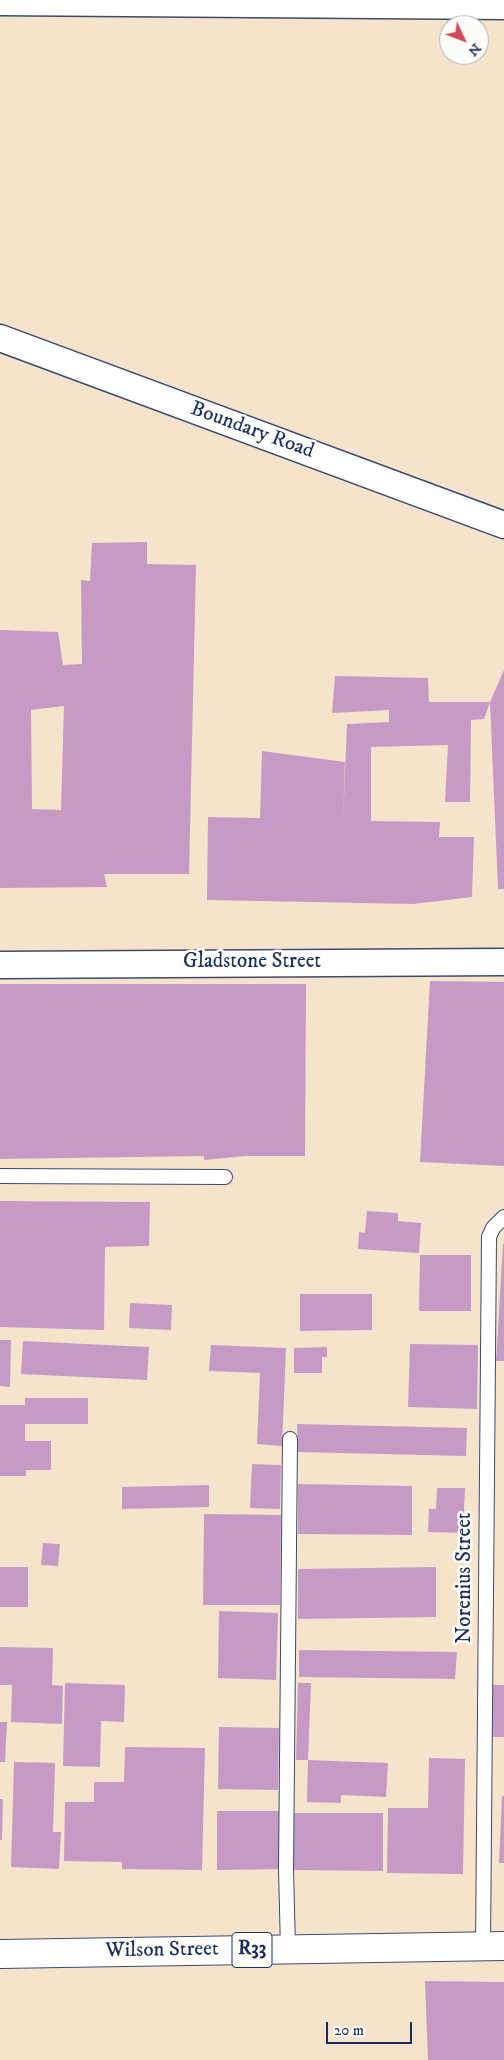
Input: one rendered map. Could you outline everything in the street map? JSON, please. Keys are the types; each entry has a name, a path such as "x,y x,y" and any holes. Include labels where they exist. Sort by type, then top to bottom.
{"main road":[{"name":"Wilson Street","path":"0,1954 494,1946"}],"street":[{"path":"0,2 504,6"},
{"name":"Boundary Road","path":"0,338 504,525"},
{"name":"Gladstone Street","path":"0,965 504,962"}],"lane":[{"path":"0,1176 225,1177"},
{"name":"Norenius Street","path":"494,1946 489,1237 493,1228 504,1217"},
{"path":"288,1949 286,1869 290,1438"}],"building":[{"path":"147,542 147,564 196,565 189,874 104,874 107,887 0,888 0,630 58,632 63,665 82,664 81,580 90,581 92,543","holes":["64,706 61,810 32,809 31,710"]},
{"path":"504,670 504,889 498,889 490,702"},
{"path":"335,676 428,678 429,702 490,702 484,719 471,720 470,802 445,802 448,745 371,747 371,821 440,822 439,837 474,837 472,897 413,904 207,900 208,817 260,818 262,751 345,762 343,823 347,724 389,722 389,710 332,713"},
{"path":"430,981 504,982 504,1166 420,1162"},
{"path":"0,984 306,984 305,1156 246,1156 204,1160 204,1156 0,1159"},
{"path":"0,1201 150,1202 149,1246 105,1247 104,1330 0,1327"},
{"path":"367,1211 398,1213 398,1221 421,1223 419,1253 358,1249 359,1232 365,1233"},
{"path":"503,1244 504,1361 496,1361"},
{"path":"420,1255 471,1255 471,1311 419,1311"},
{"path":"300,1294 372,1294 372,1330 300,1331"},
{"path":"130,1303 172,1305 171,1330 129,1328"},
{"path":"0,1340 11,1340 10,1387 0,1386"},
{"path":"23,1341 149,1347 147,1380 21,1374"},
{"path":"410,1344 478,1345 477,1409 408,1407"},
{"path":"211,1345 286,1348 282,1446 257,1444 260,1373 209,1371"},
{"path":"327,1347 327,1357 322,1357 322,1373 294,1373 294,1348"},
{"path":"25,1398 88,1398 88,1424 25,1424 25,1441 51,1441 51,1470 26,1470 26,1476 0,1476 0,1405 25,1405"},
{"path":"297,1424 467,1428 466,1456 298,1452"},
{"path":"252,1464 281,1465 280,1509 250,1508"},
{"path":"298,1484 412,1486 412,1535 298,1534"},
{"path":"209,1485 209,1507 122,1509 122,1487"},
{"path":"437,1488 465,1488 463,1533 428,1532 429,1509 436,1509"},
{"path":"204,1514 281,1515 280,1605 203,1605"},
{"path":"43,1543 60,1544 58,1566 41,1565"},
{"path":"0,1567 28,1567 28,1607 0,1607"},
{"path":"436,1567 436,1617 298,1619 298,1569"},
{"path":"219,1611 278,1613 276,1680 218,1678"},
{"path":"0,1647 53,1648 52,1685 63,1686 62,1724 11,1722 12,1685 0,1685"},
{"path":"299,1650 457,1652 455,1679 299,1677"},
{"path":"65,1683 125,1685 124,1722 101,1721 100,1767 63,1766"},
{"path":"298,1683 311,1683 308,1760 296,1760"},
{"path":"487,1685 504,1685 504,1737 490,1737"},
{"path":"0,1722 7,1722 5,1762 0,1762"},
{"path":"219,1727 279,1728 278,1790 218,1789"},
{"path":"125,1747 205,1748 202,1870 122,1869 122,1862 64,1861 65,1802 94,1802 94,1782 124,1782"},
{"path":"429,1758 465,1759 463,1874 387,1873 388,1808 428,1808"},
{"path":"308,1760 388,1763 386,1797 341,1795 341,1803 307,1802"},
{"path":"14,1762 55,1763 53,1832 61,1832 59,1869 11,1867"},
{"path":"502,1796 504,1796 504,1863 499,1863"},
{"path":"0,1799 3,1799 2,1840 0,1840"},
{"path":"217,1811 280,1811 281,1869 217,1870"},
{"path":"293,1813 383,1813 383,1871 292,1870"},
{"path":"425,1981 504,1982 504,2060 428,2060"}]}
